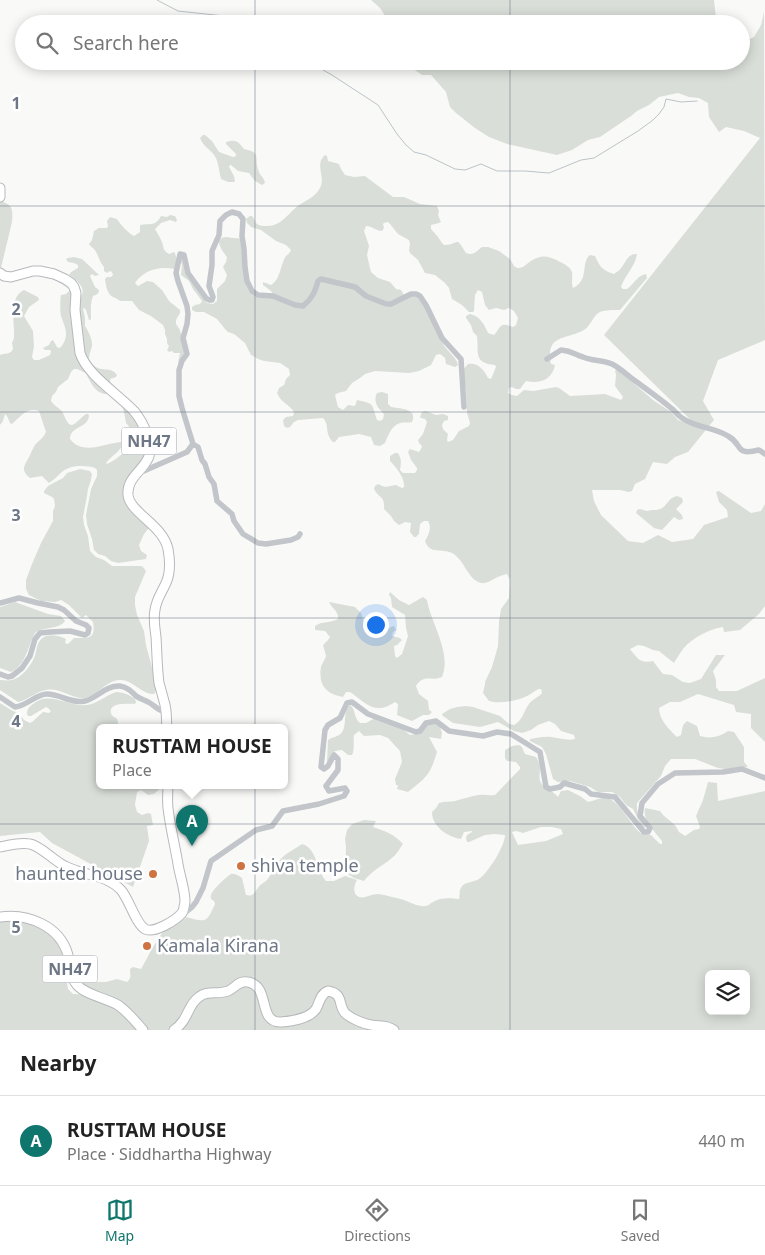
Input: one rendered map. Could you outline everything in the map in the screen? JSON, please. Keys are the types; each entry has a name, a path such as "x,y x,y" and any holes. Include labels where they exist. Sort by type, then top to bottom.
{"highway":[{"path":"0,188 0,197"},
{"name":"NH47","path":"0,273 11,277 33,271 44,272 65,279 74,287 76,293 75,310 82,358 89,369 134,411 140,419 151,446 148,459 131,482 128,497 134,506 162,535 169,557 168,577 156,602 154,615 158,676 166,712 166,724"},
{"path":"0,847 23,843 32,844 68,868 109,881 125,895 142,926 148,930 160,928 175,919 183,911 185,900 168,808 168,789"},
{"name":"NH47","path":"0,918 24,917 41,923 52,930 66,948 72,977 77,985 83,990 122,1008 130,1014 142,1030"},
{"path":"174,1030 184,1022 192,1004 199,996 206,993 227,991 237,984 245,982 252,983 257,987 264,1000 267,1015 275,1022 294,1020 310,1014 316,1009 322,995 328,991 337,994 343,1010 349,1016 369,1025 384,1026 394,1030"}],"street":[{"path":"300,534 291,540 266,544 258,543 243,534 234,521 232,514 218,501 214,484 209,477 198,447 193,444 179,396 179,370 187,354 183,338 188,324 188,314 176,273 179,257 181,254 185,256 190,277 204,296 209,300 213,299 209,286 212,251 219,236 220,221 226,214 231,212 239,214 243,219 242,236 246,275 251,289 257,295 273,296 295,305 303,306 313,296 318,281 321,278 355,287 366,296 386,304 391,304 411,294 420,296 442,338 461,359 464,407"},
{"path":"547,359 564,350 571,351 583,358 612,363 683,419 729,436 744,452 759,450 765,454"},
{"path":"136,474 187,452 193,444"},
{"path":"0,603 19,598 56,606 89,628 88,633 85,635 70,631 40,633 34,639 28,661 20,671 11,677 0,674"},
{"path":"0,697 15,707 46,694 83,702 109,688 119,686 127,688 159,710 166,712"},
{"path":"183,911 187,911 196,902 203,888 211,861 256,830 272,826 283,811 319,804 344,796 347,791 345,788 328,791 326,786 338,770 338,759 334,755 328,766 324,769 321,767 328,725 340,718 347,703 352,702 368,714 416,732 420,731 426,723 436,721 448,731 483,736 496,732 511,734 540,752 546,787 550,789 560,787 564,782 585,788 591,794 615,797 644,832 648,832 650,828 640,816 642,803 658,784 675,773 723,772 742,769 765,778"}],"shaded area":[{"path":"371,0 714,0 716,15 385,15"},
{"path":"764,12 765,340 718,360 703,401 714,420 688,452 675,457 667,464 653,462 645,479 635,484 632,491 592,490 594,501 601,515 628,541 643,543 658,535 672,542 693,539 704,525 728,517 727,510 719,502 716,492 719,491 751,513 761,511 765,504 765,606 759,614 740,630 724,632 723,627 701,635 687,645 674,663 659,651 644,646 638,645 630,649 642,661 653,661 663,674 672,675 683,682 690,683 701,679 716,655 725,655 713,671 716,687 719,691 737,691 765,678 765,742 751,728 751,714 736,712 734,705 698,694 680,702 670,702 659,708 663,720 677,737 681,735 683,725 687,721 697,726 700,736 704,737 715,737 728,731 734,732 744,747 744,762 748,767 725,769 695,759 671,759 665,766 661,776 637,803 638,813 644,828 633,809 612,792 598,792 590,787 570,781 558,782 553,779 546,754 542,747 530,741 530,739 551,737 566,740 575,739 574,735 561,731 555,724 549,721 522,733 514,731 498,722 480,727 453,723 443,716 442,714 450,709 466,706 500,716 509,724 514,725 521,718 530,702 542,693 541,689 539,689 521,698 507,702 498,702 489,701 483,693 498,646 501,609 509,598 510,580 507,574 485,583 477,581 452,553 433,550 427,545 425,541 430,531 428,521 420,524 419,534 414,537 410,532 411,523 405,522 399,525 394,521 384,509 383,499 374,489 378,484 386,487 396,485 404,487 402,476 390,461 390,456 395,453 398,453 400,457 400,470 403,473 415,473 417,470 408,452 410,449 419,452 421,449 422,446 418,440 423,434 427,422 420,417 422,412 426,411 436,415 443,414 448,416 448,420 444,421 442,425 448,434 448,442 453,440 459,431 469,426 462,371 468,364 474,364 480,367 488,378 491,379 496,367 495,365 483,362 478,356 477,336 473,332 466,316 470,314 479,319 488,333 494,335 502,325 513,327 516,325 518,318 514,311 509,308 489,310 485,305 482,292 478,290 475,295 474,311 469,312 452,299 449,288 445,283 435,275 425,273 418,260 410,253 409,240 398,234 388,222 383,224 384,228 382,231 366,226 364,231 369,246 367,255 371,272 378,278 390,282 396,289 401,290 404,295 387,303 362,295 386,307 409,296 417,297 426,307 445,348 455,358 458,365 455,367 446,364 445,358 440,354 436,355 431,365 419,371 409,373 375,371 365,374 352,383 346,391 335,395 338,407 343,410 348,405 355,406 357,400 367,402 372,405 377,420 380,421 383,419 384,414 375,399 377,393 382,392 388,394 388,404 391,407 407,410 413,414 412,422 394,426 385,443 380,446 374,445 371,437 359,434 339,437 333,442 330,439 323,418 298,420 290,427 284,426 283,420 286,417 293,416 294,412 277,393 290,375 289,369 280,363 264,361 251,355 245,343 234,334 228,332 217,319 204,312 192,310 192,307 200,304 202,301 189,281 181,275 182,265 180,259 182,257 189,278 207,303 213,304 217,301 217,289 225,281 227,275 223,267 227,257 219,242 222,238 226,237 239,238 249,292 259,297 274,296 263,285 263,282 271,285 277,279 284,260 291,250 261,230 251,227 246,219 252,216 258,225 264,226 277,224 313,196 320,188 322,179 320,162 325,155 328,161 339,164 345,175 354,177 365,176 393,197 404,197 420,204 437,206 441,222 431,225 431,229 444,245 458,242 466,253 471,254 482,247 488,247 499,251 510,259 517,268 540,257 551,258 570,269 572,272 573,288 581,281 587,258 590,255 595,256 604,270 614,274 630,256 637,254 621,287 627,289 643,275 646,274 647,278 620,310 600,312 584,330 559,339 551,347 551,364 555,365 551,374 545,380 536,382 526,381 520,389 509,388 508,393 517,396 524,390 533,391 556,387 570,396 605,394 621,400 623,397 615,386 615,371 617,369 653,400 671,412 678,420 699,428 604,335 760,138 744,131 726,127 719,132 709,117 708,103 699,98 678,93 659,97 600,137 588,140 572,150 557,155 507,144 489,137 450,107 446,92 431,75 422,75 415,70 750,70 750,39 754,37 761,25"},
{"path":"203,135 212,141 219,152 233,157 236,154 226,142 237,141 244,149 254,152 256,154 257,167 265,183 262,185 255,181 249,173 238,171 231,165 229,167 235,181 228,182 221,179 216,158 200,138"},
{"path":"0,201 10,206 12,222 0,272"},
{"path":"170,215 175,216 176,222 170,220 161,223 155,229 165,251 169,254 175,253 177,261 174,269 152,270 135,283 138,286 147,281 153,282 162,290 169,301 180,310 176,324 180,330 185,352 179,363 180,353 167,350 169,346 163,325 139,310 132,301 120,301 109,294 105,279 113,275 112,272 107,273 104,271 104,267 97,254 89,244 94,231 99,228 107,228 107,221 110,217 117,219 134,236 140,232 140,225 152,224 161,216 167,217"},
{"path":"74,257 82,259 99,275 95,276 92,274 90,276 95,287 99,290 92,299 90,320 86,310 83,308 85,326 92,344 89,359 96,367 111,370 117,375 110,379 111,387 108,394 104,394 94,387 86,373 74,369 68,379 58,387 51,401 62,411 70,425 73,425 86,414 89,415 86,422 71,435 70,439 75,444 88,448 121,442 123,444 107,464 121,455 130,442 132,430 126,423 121,403 129,407 150,448 127,492 149,528 139,545 141,551 147,555 146,559 118,563 98,554 94,550 86,515 91,489 97,476 95,468 82,466 69,468 49,483 42,476 30,478 26,475 24,469 26,463 35,446 46,432 39,411 31,410 12,424 5,414 0,425 0,355 9,353 13,349 13,309 16,298 24,290 38,297 39,300 29,307 24,316 33,331 34,346 32,357 34,360 39,360 50,355 50,350 43,348 49,345 51,341 53,340 59,348 64,343 66,332 61,314 60,300 61,295 66,294 69,289 43,275 66,280 79,300 83,292 81,286 69,275 78,268 78,265 68,262 66,259"},
{"path":"80,469 90,471 92,474 83,517 90,551 96,557 112,566 141,566 146,571 135,597 135,605 144,631 156,691 154,694 145,692 124,680 119,680 110,683 89,697 79,698 61,691 51,690 43,691 18,702 0,690 0,680 12,680 25,672 35,657 37,647 42,639 53,635 66,639 65,643 68,644 74,638 90,637 93,632 93,622 86,615 82,618 61,600 55,602 41,601 29,595 26,589 26,580 32,564 53,521 54,499 44,493 44,491 67,473"},
{"path":"677,496 682,498 683,502 676,509 683,519 679,520 674,517 662,530 654,528 636,513 640,509 647,511 660,509 671,498"},
{"path":"390,592 399,600 409,605 423,597 427,600 443,648 444,667 442,677 422,680 416,686 419,694 428,701 429,710 432,712 429,715 423,715 412,721 397,715 398,704 395,702 382,708 376,708 366,704 350,692 346,692 343,697 337,696 324,688 321,679 321,667 326,656 323,645 330,637 325,631 315,630 315,626 338,619 336,612 329,602 355,607 361,613 364,623 377,629 384,631 394,626 396,630 392,636 402,640 394,646 395,656 397,658 402,654 408,636 405,615 392,607"},
{"path":"15,602 48,614 61,616 65,621 59,626 43,629 35,633 24,660 11,672 0,668 0,607"},
{"path":"116,692 129,695 136,702 135,704 116,705 111,709 111,714 117,719 118,724 96,724 96,789 160,789 154,794 148,795 141,790 137,792 135,805 137,812 142,815 151,814 153,825 147,826 149,841 133,887 52,843 40,832 0,836 0,703 20,714 24,720 30,723 43,712 49,713 51,711 46,707 28,716 28,708 39,700 52,699 87,705"},
{"path":"350,705 360,723 366,723 375,718 404,730 410,735 416,734 433,722 440,727 441,739 429,737 437,752 430,771 424,779 408,792 397,789 398,785 396,785 395,779 402,762 400,751 388,738 380,735 364,736 359,731 354,735 352,755 348,755 342,750 335,751 327,763 328,740 338,736 344,729 347,709"},
{"path":"512,746 522,747 525,754 536,757 539,764 541,784 558,797 561,791 568,790 588,802 605,798 612,800 639,832 651,835 660,844 662,844 662,841 645,817 645,808 660,811 685,836 700,827 696,816 708,782 717,783 718,801 765,791 765,1030 0,1030 0,917 44,925 64,951 68,989 73,994 99,996 107,995 79,984 80,980 87,982 106,982 117,979 129,981 130,969 133,967 141,969 166,929 186,917 202,920 207,918 215,904 211,899 212,893 229,875 234,874 242,878 246,895 252,895 267,880 282,857 302,844 311,850 326,881 334,881 345,876 357,880 354,892 359,897 378,894 423,906 427,906 436,900 459,899 462,886 479,879 491,865 502,846 505,835 485,835 467,842 467,835 472,831 464,832 461,839 446,834 438,827 432,812 441,802 455,801 479,795 495,795 520,769 516,762 507,761 505,750","holes":["541,827 561,829 563,834 546,841 518,845 512,832 523,833"]},
{"path":"364,820 376,821 373,827 393,835 403,844 394,856 370,874 364,881 354,878 345,872 345,839 347,830 352,824"}],"waterway":[{"path":"157,0 178,11 215,15"},
{"path":"323,70 378,105 397,134 414,152 426,155 455,169 465,170 481,164 497,171 549,173 581,160 594,158 638,131 659,114 664,107 666,99 681,102 697,101"}],"place":[{"name":"RUSTTAM HOUSE","path":"192,846"},
{"name":"shiva temple","path":"241,866"},
{"name":"haunted house","path":"153,874"},
{"name":"Kamala Kirana","path":"147,946"}]}
